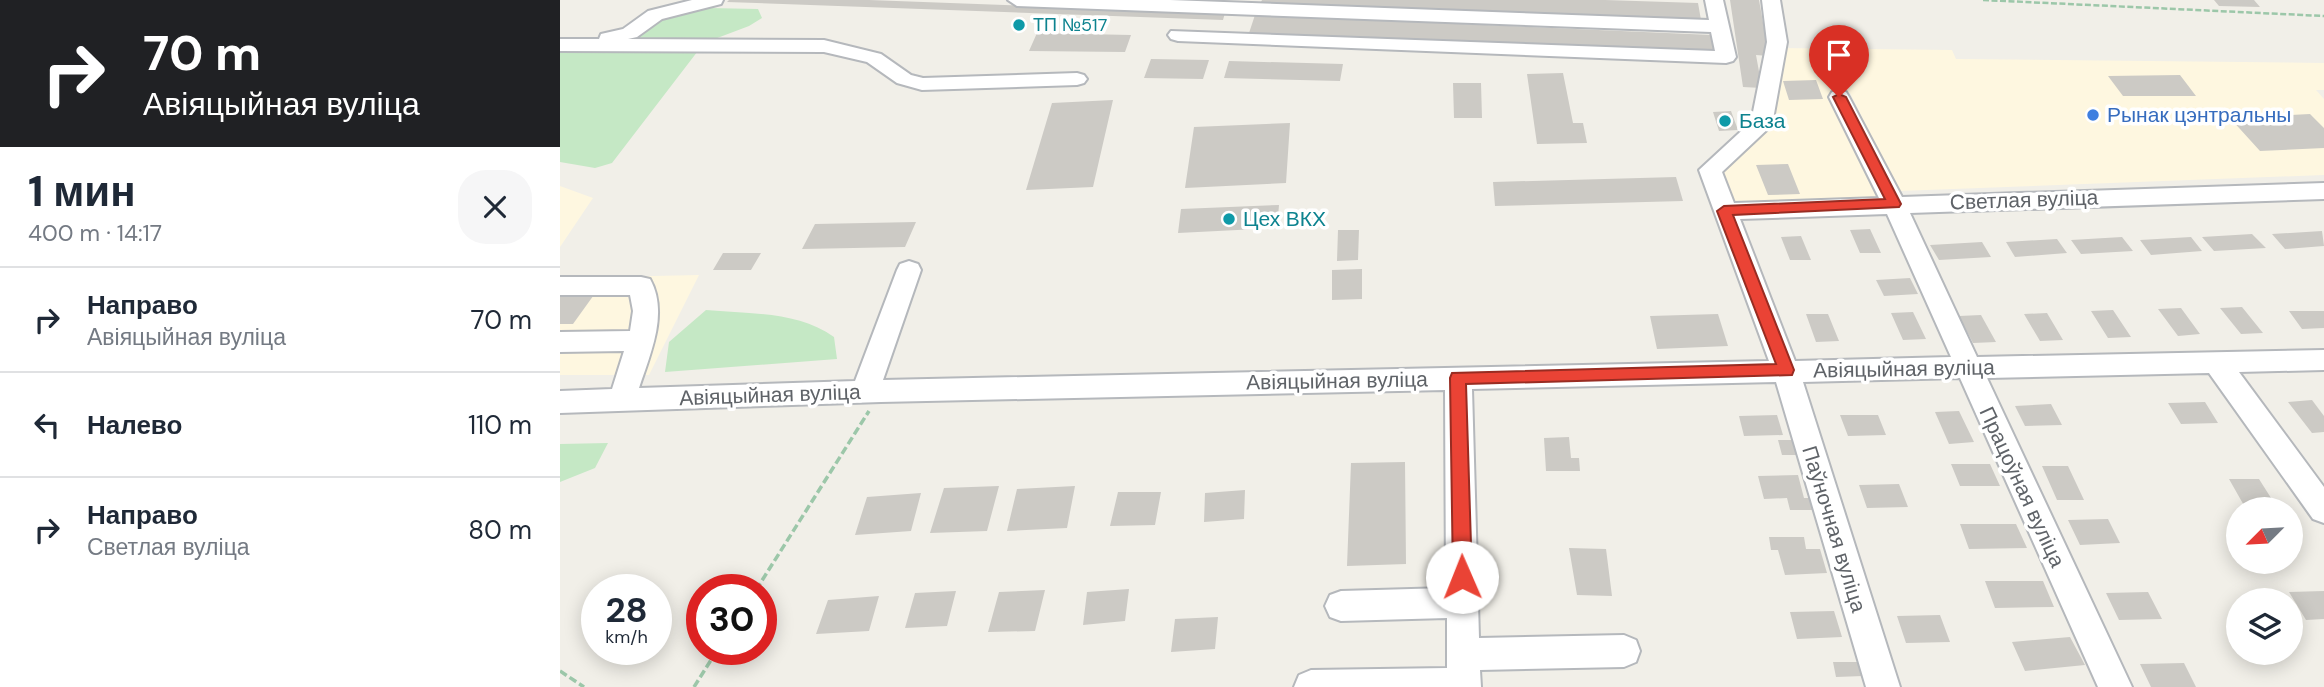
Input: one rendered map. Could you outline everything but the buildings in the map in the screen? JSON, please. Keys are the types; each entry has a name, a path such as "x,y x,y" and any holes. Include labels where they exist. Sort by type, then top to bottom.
{"street":[{"path":"569,45 630,33 655,15 714,0"},
{"path":"1017,0 1249,4 1719,26"},
{"path":"1178,35 1726,57 1714,0 1701,0"},
{"name":"Паўночная вуліца","path":"1771,0 1777,42 1761,125 1710,170 1786,370 1882,687"},
{"path":"1236,37 1249,4"},
{"path":"569,45 824,46 874,58 904,79 922,84 1077,79"},
{"name":"Працоўная вуліца","path":"1839,97 1894,204 2115,687"},
{"name":"Светлая вуліца","path":"1724,211 2324,191"},
{"path":"873,392 909,270"},
{"path":"560,286 641,286 646,311 641,341 622,399"},
{"path":"560,342 641,341"},
{"name":"Авіяцыйная вуліца","path":"560,402 1786,370 2324,360"},
{"path":"2217,363 2324,510"},
{"path":"1458,378 1464,675"},
{"path":"1341,606 1463,602"},
{"path":"1311,687 1464,675 1623,650"}],"path":[{"path":"1983,0 2324,16"},
{"path":"765,574 873,392"},
{"path":"694,687 708,665"},
{"path":"560,671 584,687"}],"shaded area":[{"name":"Рынак цэнтральны","path":"1779,48 1952,50 1956,59 2324,63 2324,90 2316,90 2324,99 2324,175 1899,191 1850,93 1831,93 1883,203 1728,205 1722,166 1754,131"},
{"path":"560,186 593,198 560,247"},
{"path":"699,275 649,375 560,375 560,278"}],"green space":[{"path":"709,8 758,9 762,18 749,26 704,43 612,163 595,168 560,162 560,51 623,51 628,40 666,17"},
{"path":"706,310 772,315 805,322 834,337 837,359 665,372 669,342"},
{"path":"608,443 595,468 560,482 560,444"}],"place":[{"name":"ТП №517","path":"1019,25"},
{"name":"Рынак цэнтральны","path":"2093,115"},
{"name":"База","path":"1725,121"},
{"name":"Цех ВКХ","path":"1229,219"}],"route":[{"path":"1462,577 1458,378 1786,370 1724,211 1894,204 1839,97"}]}
